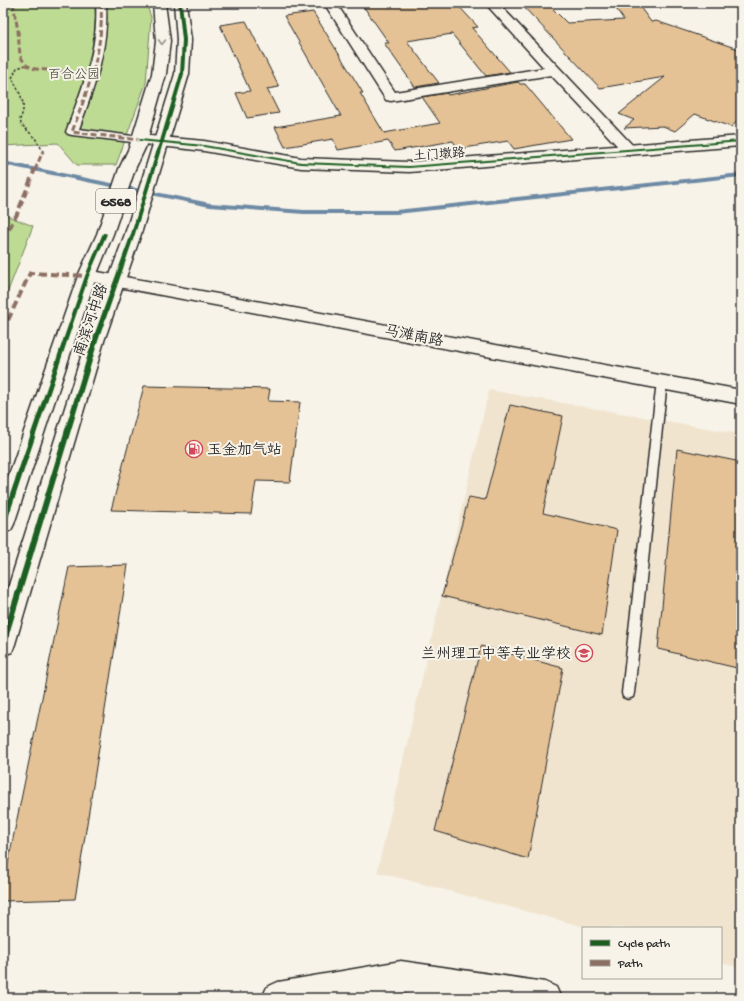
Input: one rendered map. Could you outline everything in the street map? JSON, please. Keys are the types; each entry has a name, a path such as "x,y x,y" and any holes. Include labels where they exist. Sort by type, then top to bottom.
{"main road":[{"name":"南滨河中路","path":"3,524 87,276 105,234 127,169 140,140 159,74 163,41 159,3"},
{"name":"南滨河中路","path":"3,644 95,341 118,280 133,234 182,74 184,40 180,3"},
{"path":"330,3 392,97 554,70"},
{"path":"491,3 629,150"},
{"name":"土门墩路","path":"140,140 204,146 300,163 409,167 741,141"},
{"name":"马滩南路","path":"87,276 118,280 741,397"},
{"path":"278,998 401,977 545,998"}],"street":[{"path":"101,3 103,20 99,54 72,132 140,140"}],"lane":[{"path":"628,693 662,381"}],"path":[{"path":"26,65 17,68 12,78 24,103 24,112 20,119 21,124 35,138 43,151"}],"shaded area":[{"name":"兰州理工中等专业学校","path":"489,390 741,434 741,968 722,963 722,927 585,927 377,872"},
{"path":"386,986 469,998 313,998"}],"green space":[{"name":"百合公园","path":"3,3 146,3 151,17 146,83 116,165 77,165 58,143 3,146"},
{"path":"3,214 33,226 3,304"}],"building":[{"path":"361,3 456,3 478,27 472,28 510,72 486,76 452,34 407,41 439,83 415,87 384,43 389,43"},
{"path":"520,3 547,3 567,23 624,20 612,3 637,3 651,22 656,21 741,50 741,118 731,127 695,114 675,131 663,126 624,128 634,120 619,114 665,77 600,88"},
{"path":"313,12 363,93 360,93 384,133 440,123 422,97 447,93 448,95 518,82 520,84 525,84 571,139 514,149 508,141 458,149 453,141 395,151 388,141 338,150 333,139 285,147 275,127 341,116 284,16"},
{"path":"246,21 279,87 267,89 279,113 247,118 236,93 250,91 220,25"},
{"name":"玉金加气站","path":"144,386 270,389 268,401 300,402 290,482 256,481 251,514 111,510"},
{"path":"510,405 563,416 543,513 617,530 602,635 442,596 469,497 485,500"},
{"path":"677,449 741,462 739,569 741,569 741,669 658,649"},
{"path":"128,565 75,899 3,901 3,887 69,567"},
{"path":"481,646 563,668 528,859 435,831"}],"waterway":[{"path":"3,163 210,205 304,212 396,212 741,175"}],"marked path":[{"path":"13,3 18,31 20,56 26,65 35,69 92,74"},
{"path":"101,3 102,20 98,53 89,85 72,132 140,140"},
{"path":"3,240 17,214 43,151"},
{"path":"3,331 30,273 87,276"}],"cycle path":[{"path":"3,644 95,341 133,234 182,74 184,40 180,3"},
{"path":"140,140 204,146 301,163 409,167 741,141"},
{"path":"3,524 87,276 105,234"}],"place":[{"name":"玉金加气站","path":"194,449"},
{"name":"兰州理工中等专业学校","path":"584,653"}]}
